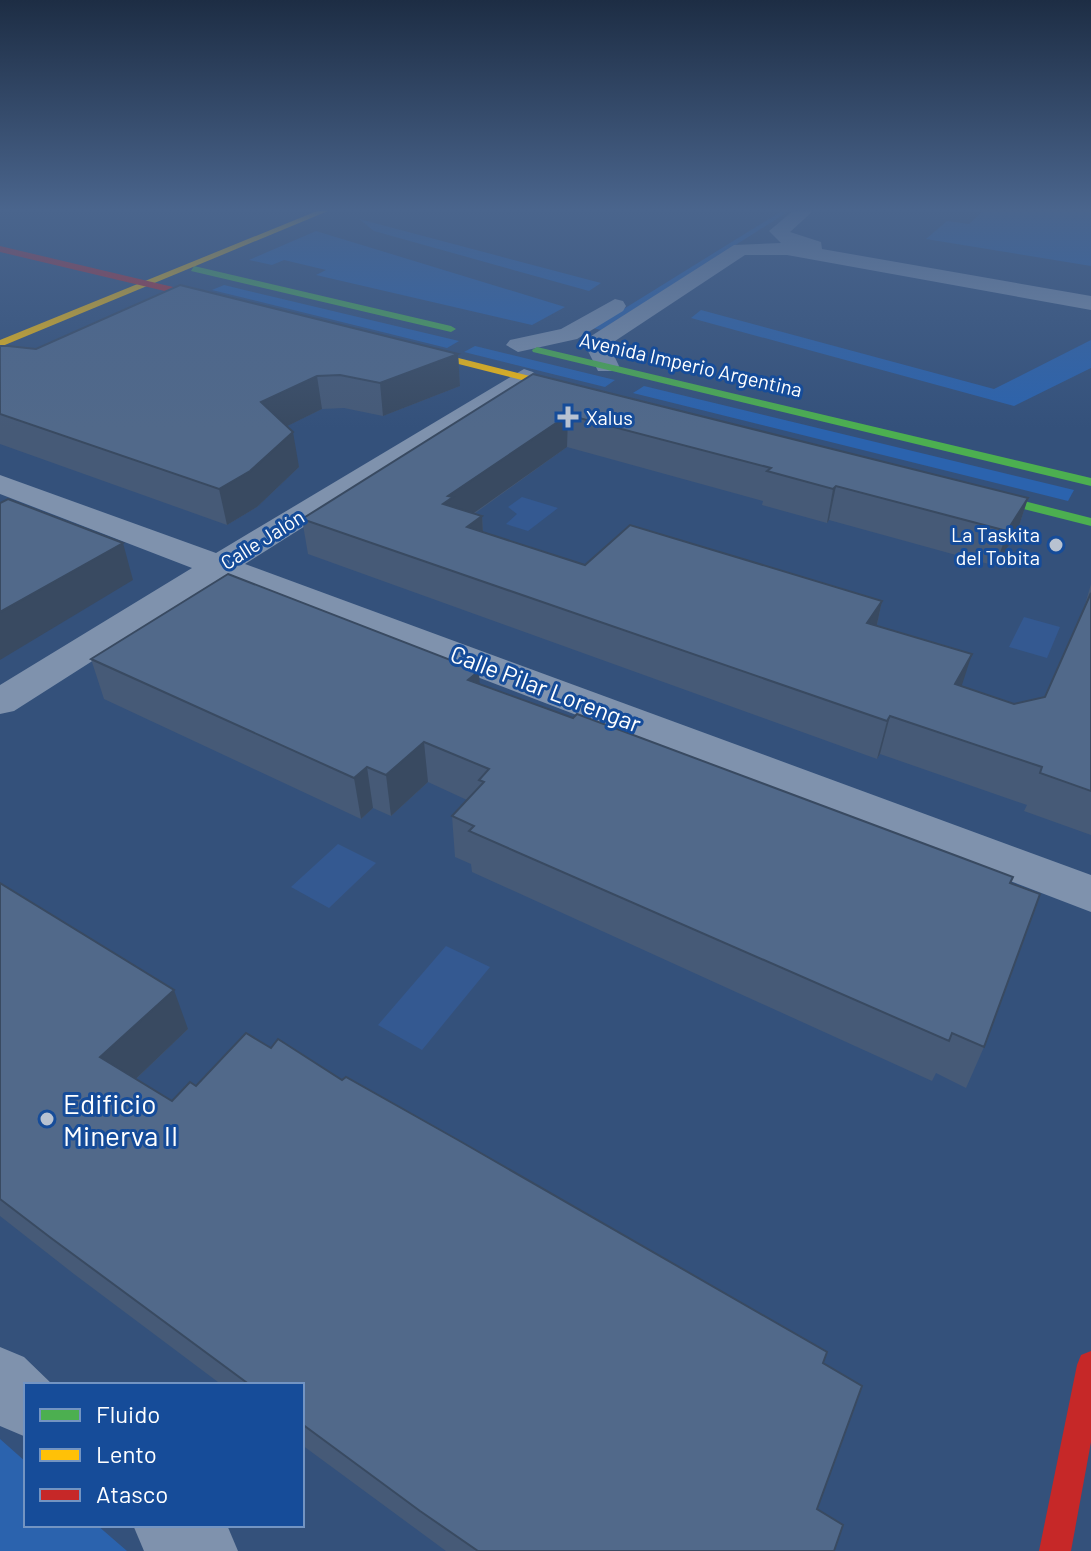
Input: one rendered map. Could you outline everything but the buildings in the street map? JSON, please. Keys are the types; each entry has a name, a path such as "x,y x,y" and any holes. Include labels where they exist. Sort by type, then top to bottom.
{"street":[{"path":"257,283 464,332"},
{"path":"511,343 569,334 652,283"},
{"path":"607,366 596,343 688,283"},
{"path":"981,283 1091,303"},
{"path":"1031,283 1091,294"},
{"path":"0,344 146,284 252,309"},
{"path":"386,342 611,399"},
{"name":"Avenida Imperio Argentina","path":"511,343 1091,482"},
{"name":"Calle Jalón","path":"0,702 524,377"},
{"name":"Calle Pilar Lorengar","path":"0,484 1091,894"},
{"path":"943,484 1091,522"},
{"path":"1055,1551 1091,1365"},
{"path":"0,1381 24,1401"},
{"path":"172,1527 201,1551"}],"shaded area":[{"path":"352,283 488,283 565,307 532,325"},
{"path":"562,283 600,283 589,291"},
{"path":"665,283 675,283 601,330 593,328"},
{"path":"224,285 459,341 447,348 212,290"},
{"path":"701,310 994,389 1091,340 1091,368 1014,406 691,318"},
{"path":"475,346 615,380 605,387 464,352"},
{"path":"644,386 1074,490 1068,501 633,393"},
{"path":"522,497 558,508 528,531 506,524 517,514 508,507"},
{"path":"1024,617 1060,627 1047,658 1009,647"},
{"path":"338,844 376,863 329,908 291,887"},
{"path":"446,946 490,967 422,1050 378,1025"},
{"path":"0,1439 24,1460 24,1527 99,1527 127,1551 0,1551"}],"traffic: fast":[{"path":"256,283 451,329"},
{"path":"537,350 1091,482"},
{"path":"969,491 1091,522"}],"traffic: slow":[{"path":"0,344 148,283"},
{"path":"399,346 585,393"}],"traffic: jam":[{"path":"145,283 228,303"},
{"path":"1055,1551 1091,1365"}],"place":[{"name":"Xalus","path":"568,417"},
{"name":"La Taskita del Tobita","path":"1056,545"},
{"name":"Edificio Minerva II","path":"47,1119"}]}
